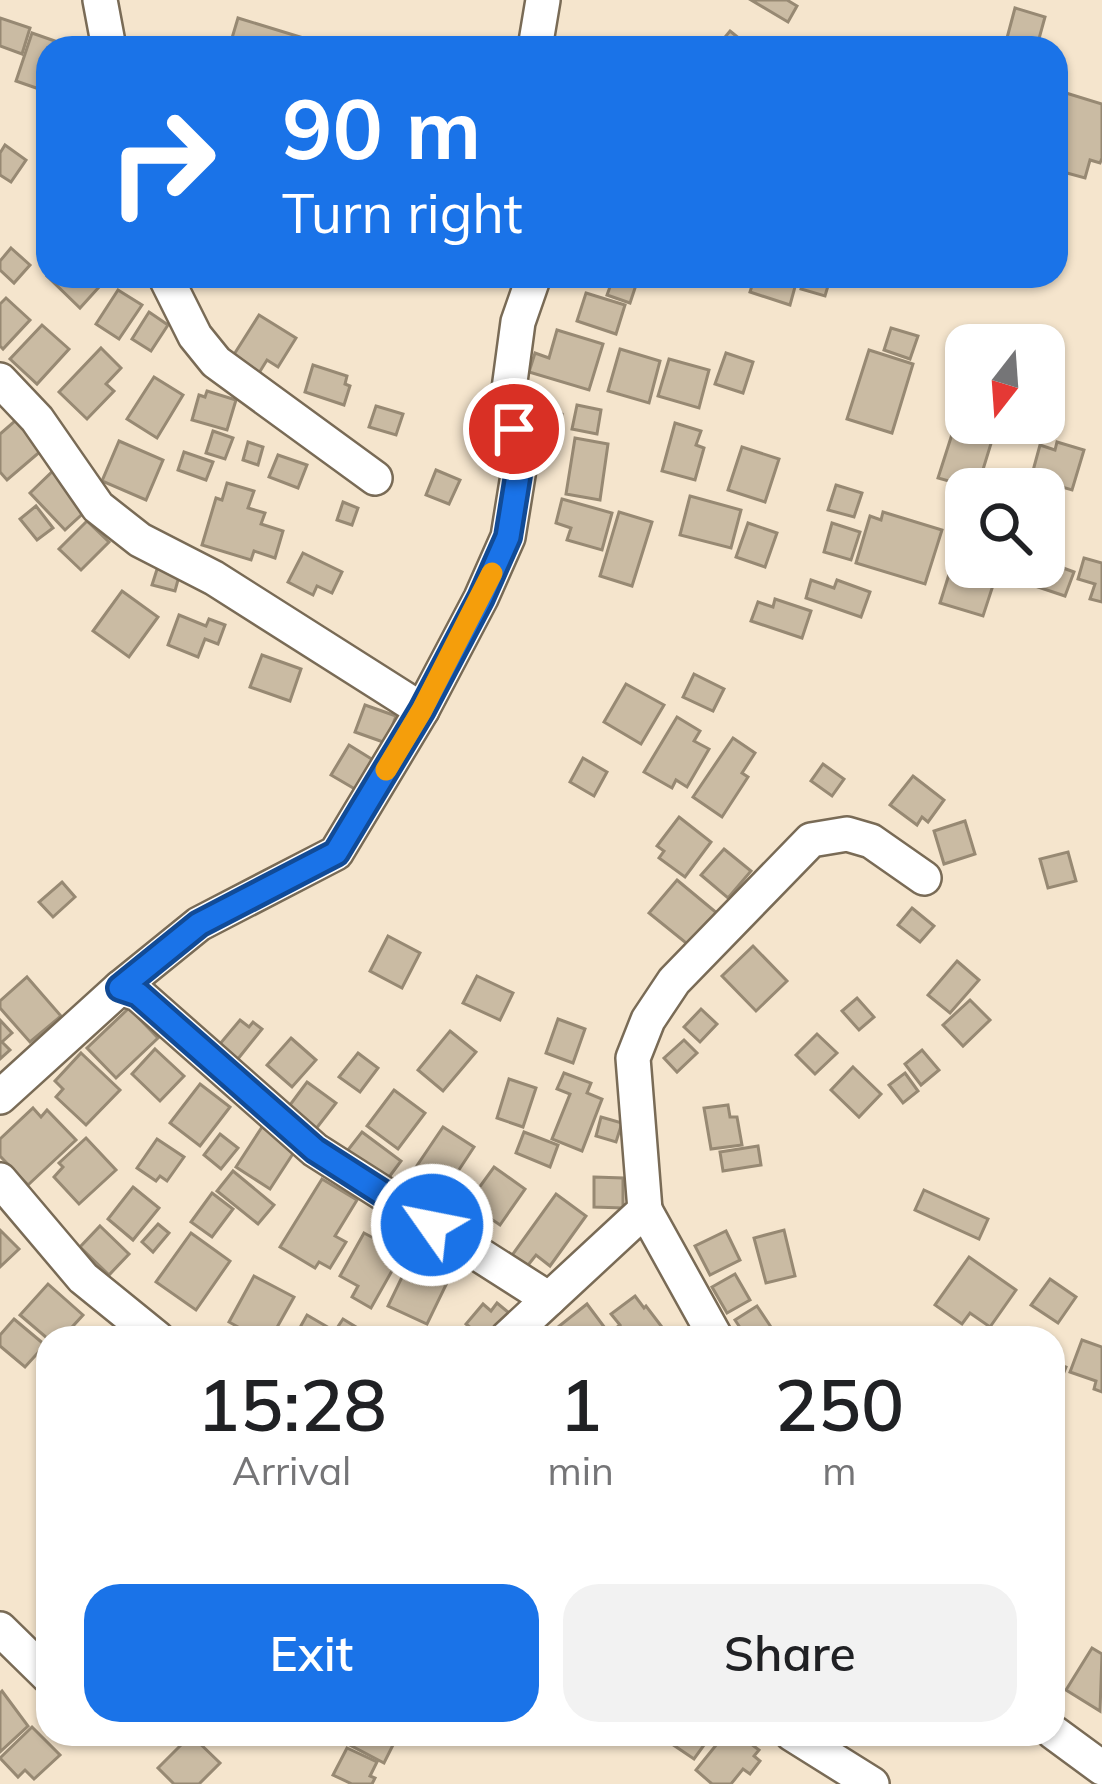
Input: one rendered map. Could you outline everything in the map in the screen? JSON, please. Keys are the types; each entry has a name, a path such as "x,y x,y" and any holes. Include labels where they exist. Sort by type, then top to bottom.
{"street":[{"path":"100,0 108,36"},
{"path":"537,36 543,0"},
{"path":"171,288 195,336 215,362 375,478"},
{"path":"0,1097 199,924 336,853 422,710 508,537 519,469 509,389 518,322 530,288"},
{"path":"0,380 37,418 98,507 140,540 214,578 422,710"},
{"path":"709,1326 645,1210 633,1058 648,1020 674,981 812,840 847,834 871,841 924,878"},
{"path":"120,988 138,994 315,1150 549,1299"},
{"path":"0,1180 82,1277 142,1326"},
{"path":"520,1326 645,1210"},
{"path":"0,1629 36,1664"},
{"path":"1065,1741 1102,1768"},
{"path":"811,1746 872,1784"}],"building":[{"path":"751,0 787,0 797,6 788,22"},
{"path":"1015,8 1045,17 1040,36 1008,36"},
{"path":"0,18 30,28 22,54 0,46"},
{"path":"238,18 297,36 233,36"},
{"path":"32,33 41,36 36,36 36,88 16,81"},
{"path":"1068,94 1102,104 1102,158 1100,163 1090,160 1085,178 1068,173"},
{"path":"5,145 26,160 11,182 0,175 0,153"},
{"path":"11,248 30,265 14,283 0,270 0,261"},
{"path":"59,288 98,288 80,308"},
{"path":"610,288 635,288 630,303 607,295"},
{"path":"751,288 795,288 790,305 750,292"},
{"path":"801,288 827,288 825,296"},
{"path":"118,290 142,305 119,339 96,324"},
{"path":"586,293 625,305 616,334 577,321"},
{"path":"6,298 30,320 3,349 0,304"},
{"path":"149,312 168,325 151,351 132,339"},
{"path":"259,315 296,338 278,367 267,360 259,373 233,356"},
{"path":"42,325 69,349 37,384 10,359"},
{"path":"891,328 918,336 910,359 884,350"},
{"path":"557,330 603,344 589,390 529,372 535,353 549,358"},
{"path":"101,348 121,368 106,384 114,391 87,419 59,392"},
{"path":"620,349 660,361 649,403 608,391"},
{"path":"869,350 913,364 892,433 847,419"},
{"path":"726,353 753,362 743,393 715,384"},
{"path":"669,359 709,370 699,408 658,396"},
{"path":"313,365 347,376 345,384 350,386 344,405 305,392"},
{"path":"154,377 183,395 157,438 127,419"},
{"path":"207,391 236,400 227,430 192,420 199,395 205,397"},
{"path":"577,405 601,410 597,434 572,429"},
{"path":"376,406 403,414 396,435 369,427"},
{"path":"535,407 562,414 555,447 527,441"},
{"path":"16,420 42,450 7,480 0,472 0,434"},
{"path":"675,423 701,431 696,445 704,448 695,480 662,471"},
{"path":"213,431 233,438 225,459 206,453"},
{"path":"575,438 608,444 600,500 566,494"},
{"path":"119,441 163,460 146,500 102,481"},
{"path":"248,442 263,447 258,465 243,460"},
{"path":"949,444 991,444 983,468 945,468 945,480 938,478"},
{"path":"1056,444 1064,444 1084,450 1072,490 1065,488 1065,468 1034,468 1040,445 1055,450"},
{"path":"742,447 779,459 765,502 728,490"},
{"path":"184,452 213,462 206,480 178,470"},
{"path":"278,455 307,465 298,488 269,477"},
{"path":"55,469 90,507 65,530 30,493"},
{"path":"436,470 460,480 449,504 426,495"},
{"path":"227,483 254,491 248,508 265,513 261,524 283,531 275,558 254,551 251,560 202,545 216,498 222,500"},
{"path":"836,485 862,493 854,517 828,510"},
{"path":"690,496 741,510 731,548 680,535"},
{"path":"562,499 612,513 602,550 567,540 571,528 556,523"},
{"path":"343,502 358,508 352,525 337,520"},
{"path":"36,506 53,528 37,540 20,519"},
{"path":"619,512 652,522 632,586 600,576"},
{"path":"883,512 942,530 925,584 856,563 870,516 881,520"},
{"path":"87,521 109,542 81,570 59,549"},
{"path":"748,523 777,533 765,567 736,557"},
{"path":"832,523 860,532 851,560 824,552"},
{"path":"303,553 342,572 332,593 317,586 313,595 288,582"},
{"path":"1084,558 1102,563 1102,602 1090,599 1095,584 1078,579"},
{"path":"159,563 181,569 175,591 152,585"},
{"path":"1065,569 1074,572 1065,596 1041,588 1065,588"},
{"path":"811,580 834,588 837,580 870,592 861,617 806,598"},
{"path":"945,587 992,588 983,616 940,603"},
{"path":"122,591 158,617 129,657 93,631"},
{"path":"775,599 811,611 802,638 751,621 758,602 773,607"},
{"path":"179,615 206,626 209,619 225,625 218,644 205,639 198,657 168,645"},
{"path":"262,655 301,669 290,701 250,687"},
{"path":"694,674 724,689 713,711 683,697"},
{"path":"626,684 664,705 641,744 604,722"},
{"path":"365,705 396,716 386,743 355,732"},
{"path":"677,717 700,731 694,741 709,749 687,787 676,780 672,788 644,772"},
{"path":"733,738 755,753 742,773 748,777 722,817 693,797"},
{"path":"349,745 378,763 360,792 331,775"},
{"path":"583,758 607,772 594,796 570,782"},
{"path":"823,764 844,779 832,796 811,781"},
{"path":"913,776 944,800 928,822 922,817 917,825 890,805"},
{"path":"679,817 711,842 685,877 659,858 664,851 657,846"},
{"path":"965,821 975,854 944,864 934,831"},
{"path":"724,849 751,871 728,898 701,875"},
{"path":"1068,852 1076,881 1048,888 1040,859"},
{"path":"677,880 718,914 691,947 649,913"},
{"path":"62,882 75,897 53,917 39,902"},
{"path":"912,908 934,926 920,942 898,925"},
{"path":"388,936 420,953 402,988 370,971"},
{"path":"753,946 787,981 756,1011 722,976"},
{"path":"957,961 979,980 950,1013 928,995"},
{"path":"477,976 513,993 500,1020 463,1003"},
{"path":"27,977 61,1016 30,1042 0,1008 0,1001"},
{"path":"857,998 874,1017 859,1030 842,1011"},
{"path":"970,1000 990,1020 963,1046 943,1025"},
{"path":"129,1008 158,1038 116,1078 87,1048"},
{"path":"701,1009 717,1024 700,1042 684,1027"},
{"path":"558,1019 585,1029 573,1063 546,1053"},
{"path":"0,1020 12,1033 2,1042 10,1050 0,1059"},
{"path":"240,1020 262,1029 237,1060 219,1045"},
{"path":"450,1031 476,1052 443,1091 418,1070"},
{"path":"817,1034 837,1053 815,1074 796,1055"},
{"path":"291,1038 316,1060 292,1087 267,1065"},
{"path":"684,1040 697,1053 677,1072 664,1058"},
{"path":"155,1049 184,1076 160,1101 132,1074"},
{"path":"922,1050 939,1070 921,1085 905,1064"},
{"path":"81,1053 120,1090 86,1125 56,1097 63,1089 55,1081"},
{"path":"358,1053 378,1068 360,1092 339,1077"},
{"path":"853,1067 881,1094 859,1117 831,1090"},
{"path":"564,1073 591,1083 587,1093 602,1099 582,1151 552,1139 570,1094 557,1089"},
{"path":"905,1073 918,1091 903,1103 889,1085"},
{"path":"509,1079 536,1088 523,1127 497,1118"},
{"path":"307,1082 336,1103 312,1134 284,1113"},
{"path":"200,1084 230,1107 200,1146 170,1123"},
{"path":"394,1090 425,1113 398,1149 367,1126"},
{"path":"728,1105 730,1117 737,1117 742,1145 711,1149 704,1108"},
{"path":"33,1108 41,1117 47,1110 76,1140 28,1185 0,1156 0,1139"},
{"path":"601,1117 622,1123 616,1142 596,1136"},
{"path":"262,1127 296,1149 270,1189 236,1167"},
{"path":"443,1127 474,1147 445,1191 414,1170"},
{"path":"362,1132 401,1161 384,1184 344,1155"},
{"path":"524,1132 558,1145 550,1167 516,1153"},
{"path":"220,1134 238,1148 221,1169 204,1155"},
{"path":"86,1138 116,1170 79,1204 54,1177 63,1167 59,1163"},
{"path":"157,1139 184,1157 167,1181 160,1176 156,1181 137,1168"},
{"path":"758,1146 761,1165 723,1171 720,1152"},
{"path":"494,1167 525,1189 500,1225 468,1203"},
{"path":"233,1171 274,1205 258,1224 217,1191"},
{"path":"594,1177 623,1178 623,1208 594,1207"},
{"path":"322,1179 357,1200 335,1236 346,1242 330,1268 319,1262 315,1268 280,1247"},
{"path":"133,1187 159,1208 133,1240 108,1219"},
{"path":"924,1190 988,1219 979,1239 915,1210"},
{"path":"212,1193 233,1209 212,1237 191,1222"},
{"path":"556,1194 586,1216 550,1266 536,1255 525,1269 510,1258"},
{"path":"158,1224 169,1233 153,1252 142,1242"},
{"path":"100,1226 129,1254 109,1275 80,1247"},
{"path":"0,1230 19,1249 0,1267"},
{"path":"784,1230 795,1276 766,1283 754,1238"},
{"path":"726,1231 740,1260 710,1275 695,1246"},
{"path":"191,1233 230,1261 196,1310 156,1282"},
{"path":"364,1233 402,1253 371,1308 352,1297 358,1286 340,1276"},
{"path":"419,1242 458,1260 427,1324 388,1306"},
{"path":"969,1257 1016,1290 991,1326 970,1313 962,1324 935,1305"},
{"path":"735,1274 750,1300 727,1313 712,1287"},
{"path":"254,1276 294,1297 278,1326 229,1322"},
{"path":"1050,1279 1076,1297 1058,1323 1031,1305"},
{"path":"48,1284 83,1315 73,1326 36,1329 20,1315"},
{"path":"635,1296 661,1326 619,1326 611,1314"},
{"path":"497,1303 514,1317 506,1326 466,1324 483,1304 491,1311"},
{"path":"587,1304 604,1326 559,1326"},
{"path":"757,1306 770,1326 739,1326 735,1320"},
{"path":"307,1315 326,1326 301,1326"},
{"path":"14,1319 36,1337 36,1355 25,1367 0,1346 0,1335"},
{"path":"1082,1340 1102,1347 1102,1392 1094,1389 1096,1381 1070,1372"},
{"path":"1092,1648 1102,1654 1100,1711 1066,1690"},
{"path":"0,1693 28,1726 0,1752"},
{"path":"32,1727 36,1746 51,1746 60,1755 34,1779 25,1770 18,1777 0,1758"},
{"path":"180,1746 202,1746 220,1763 199,1784 174,1784 158,1768"},
{"path":"352,1746 392,1746 384,1763"},
{"path":"675,1746 703,1746 694,1759"},
{"path":"715,1746 759,1750 754,1756 760,1761 750,1774 743,1769 731,1784 712,1784 696,1770"},
{"path":"347,1748 377,1762 370,1776 375,1778 372,1784 352,1784 333,1775"}],"slow traffic":[{"path":"386,770 492,573"}],"route":[{"path":"432,1225 315,1150 138,994 120,988 199,924 336,853 422,710 508,537 519,469 514,429"}]}
